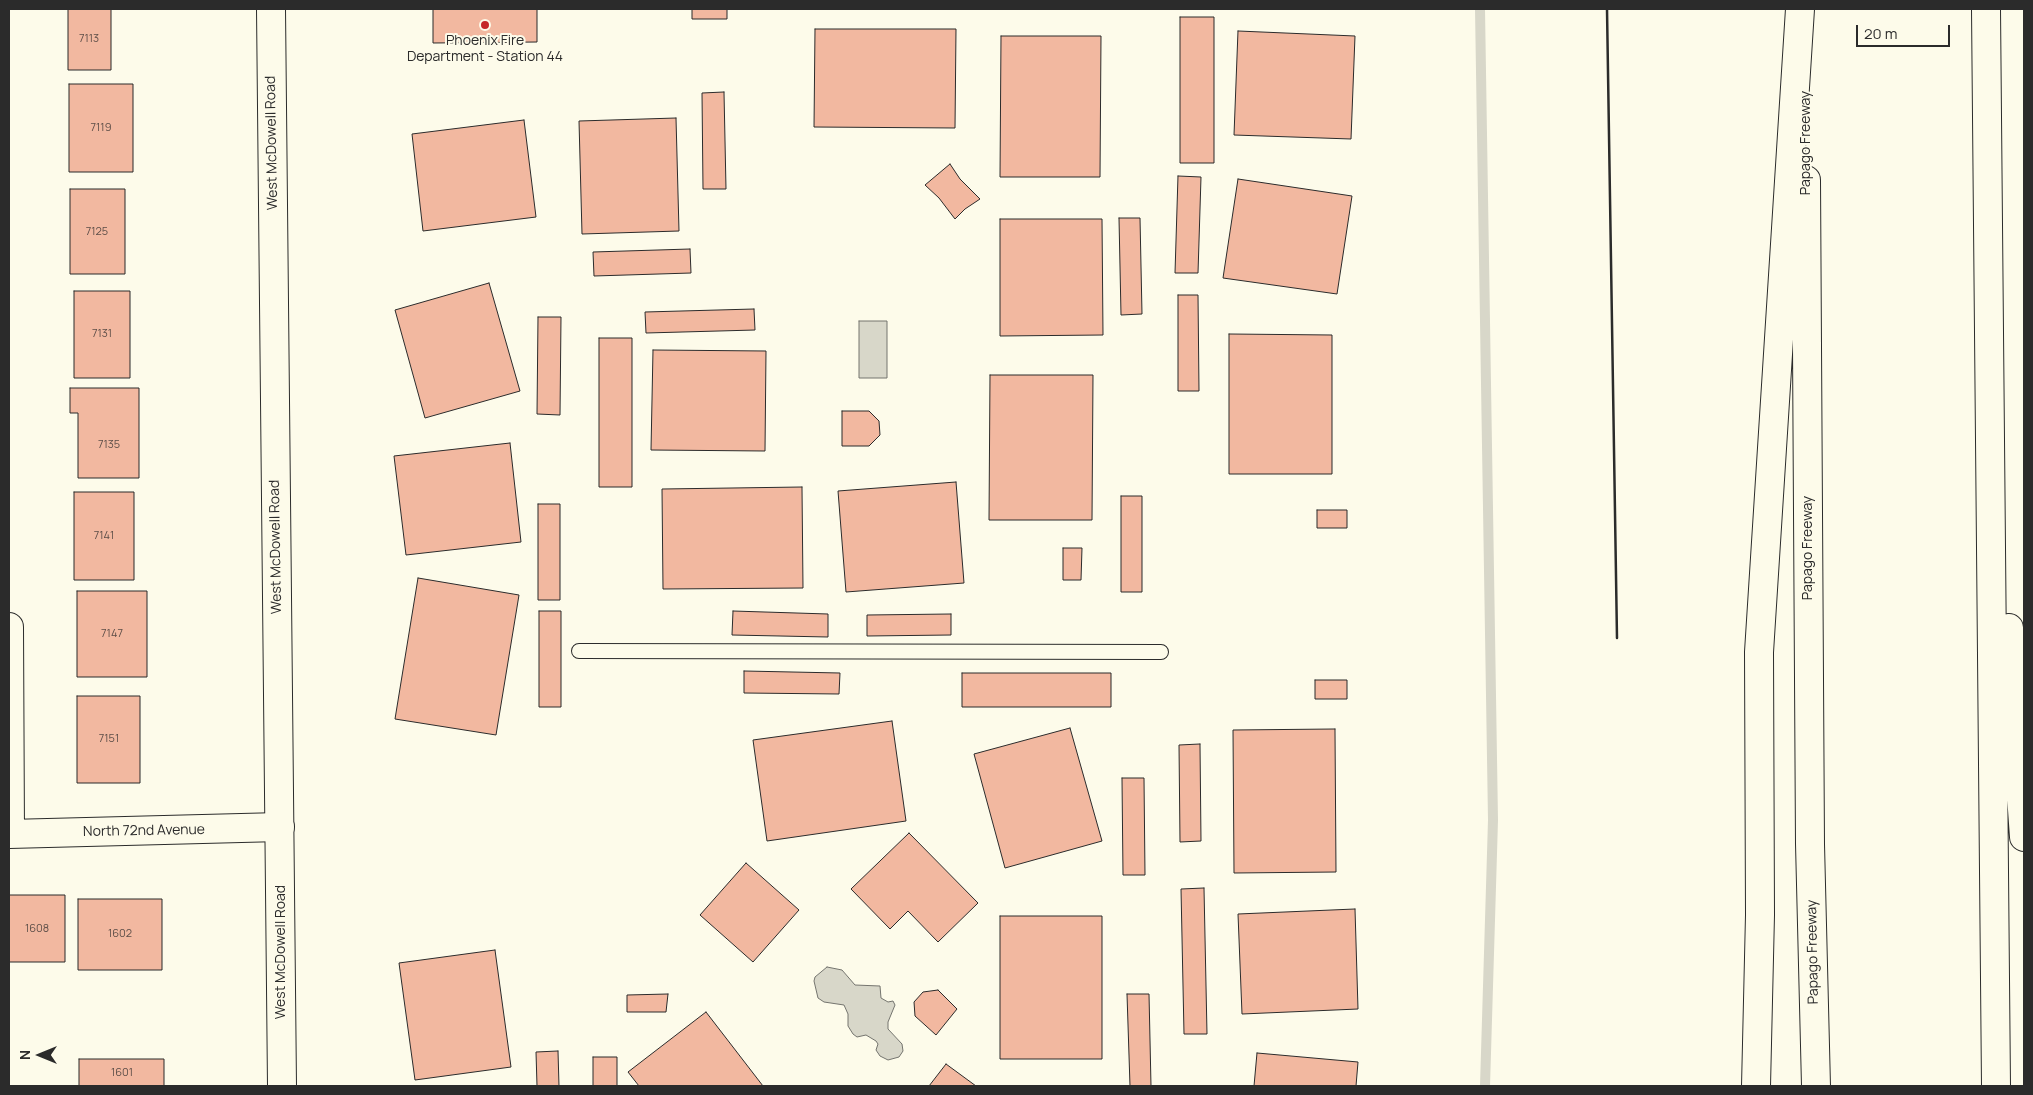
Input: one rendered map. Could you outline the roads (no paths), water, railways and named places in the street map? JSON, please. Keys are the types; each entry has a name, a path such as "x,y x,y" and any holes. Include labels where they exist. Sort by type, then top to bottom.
{"main road":[{"name":"West McDowell Road","path":"271,9 282,1086"},
{"path":"1756,1086 1760,915 1759,652 1800,9"},
{"name":"Papago Freeway","path":"1805,9 1810,834 1816,1086"},
{"path":"1986,9 1996,1086"},
{"path":"1990,360 2024,837"},
{"path":"9,627 10,834"},
{"name":"North 72nd Avenue","path":"10,834 280,827"}],"lane":[{"path":"579,651 1161,652"}],"waterway":[{"path":"1480,9 1493,820 1485,1086"}],"place":[{"name":"Phoenix Fire Department - Station 44","path":"485,25"}]}
